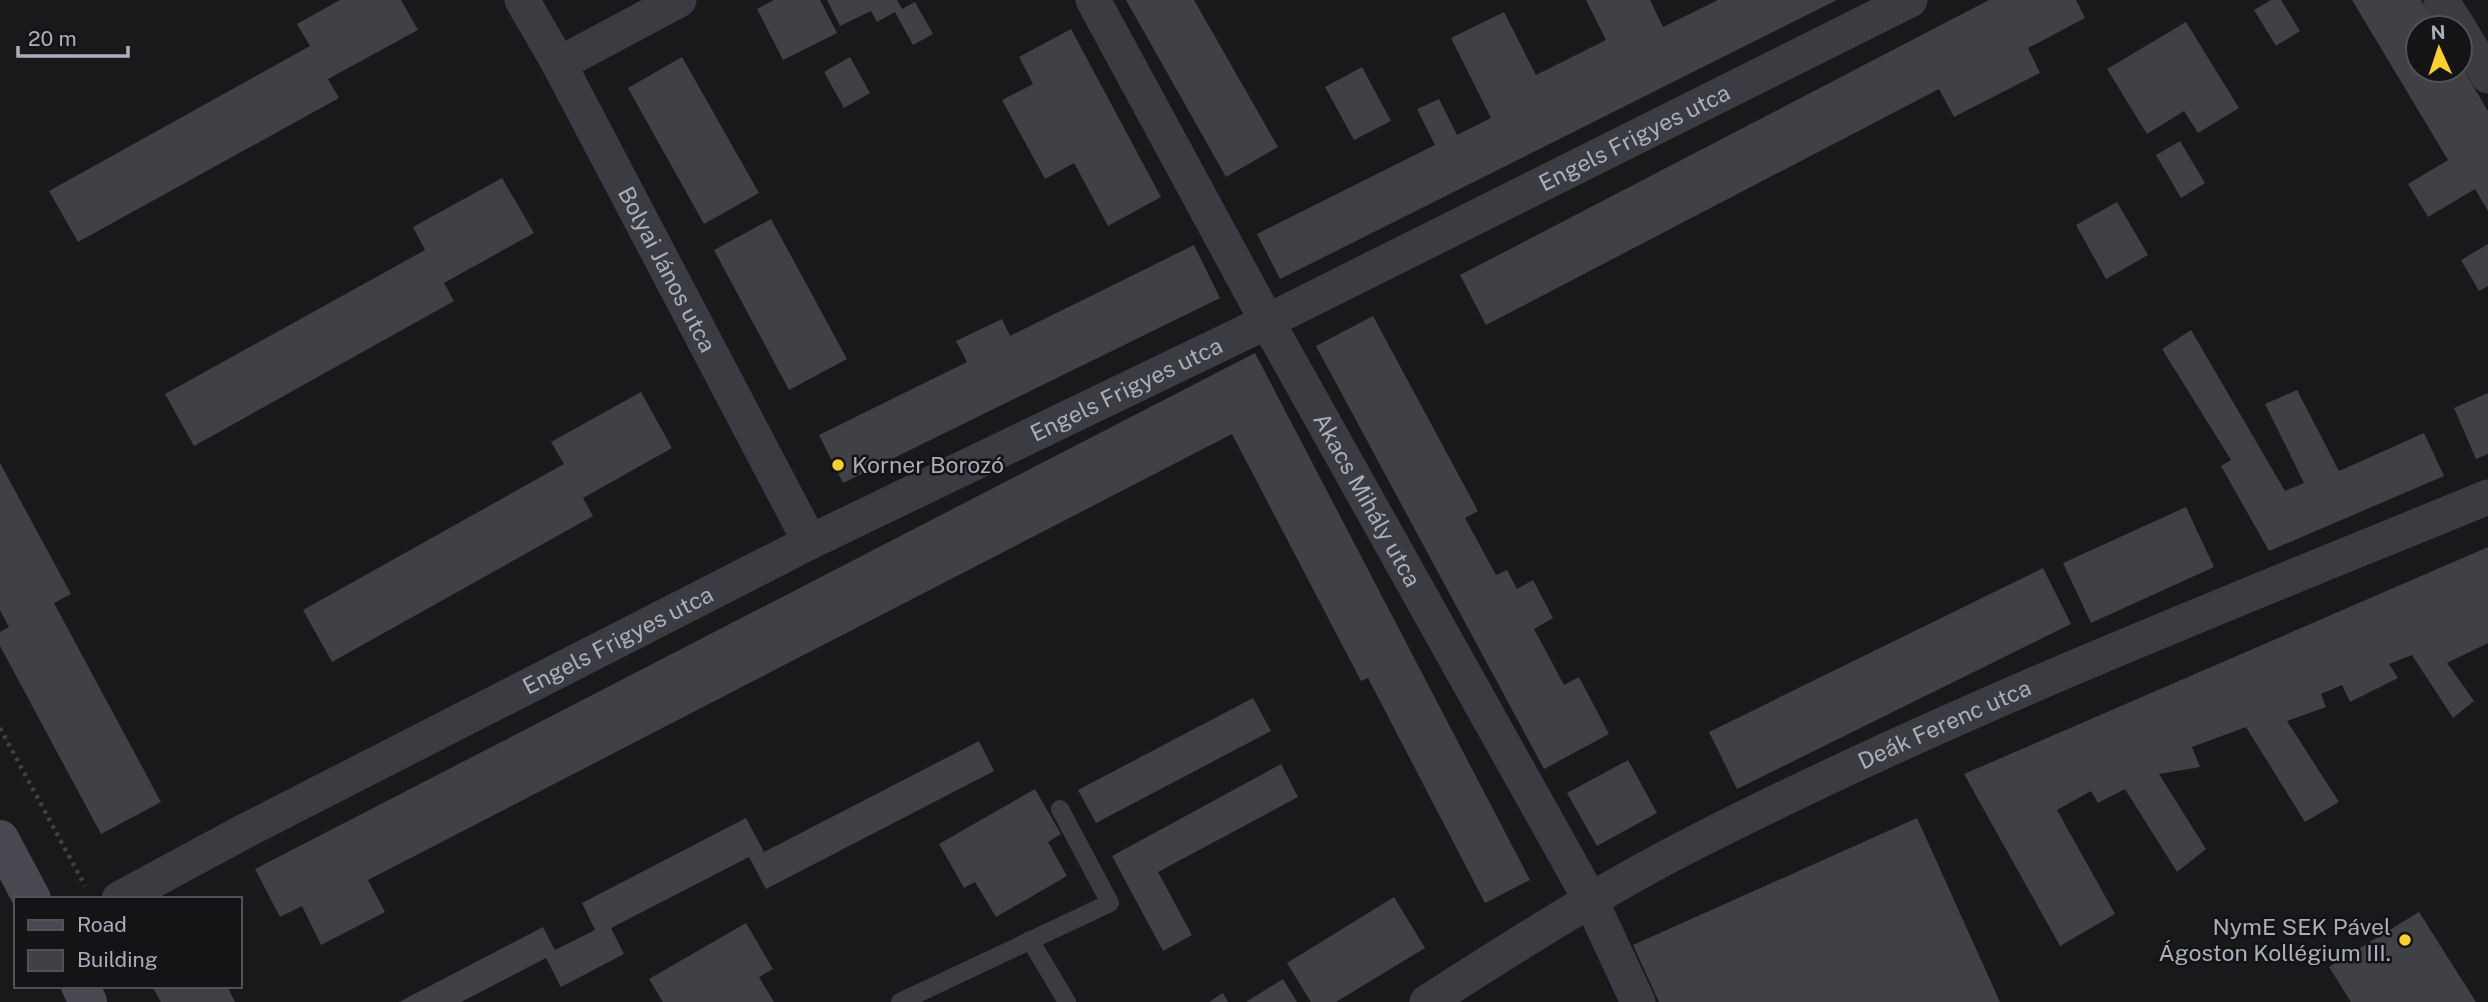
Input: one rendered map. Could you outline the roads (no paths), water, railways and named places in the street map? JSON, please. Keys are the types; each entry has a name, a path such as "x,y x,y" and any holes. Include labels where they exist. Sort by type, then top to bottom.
{"main road":[{"path":"0,839 31,897"}],"street":[{"name":"Bolyai János utca","path":"522,0 559,64 810,542"},
{"path":"559,64 679,0"},
{"name":"Akacs Mihály utca","path":"1093,0 1268,321 1590,899 1638,1002"},
{"name":"Engels Frigyes utca","path":"123,897 245,831 810,542 1268,321 1910,0"},
{"path":"2474,53 2488,76"},
{"name":"Deák Ferenc utca","path":"1427,1002 1590,899 1695,842 1910,737 2488,496"}],"lane":[{"path":"900,1002 1110,902 1060,809"},
{"path":"1030,940 1067,1002"}],"place":[{"name":"Korner Borozó","path":"838,465"},
{"name":"NymE SEK Pável Ágoston Kollégium III.","path":"2405,940"}]}
